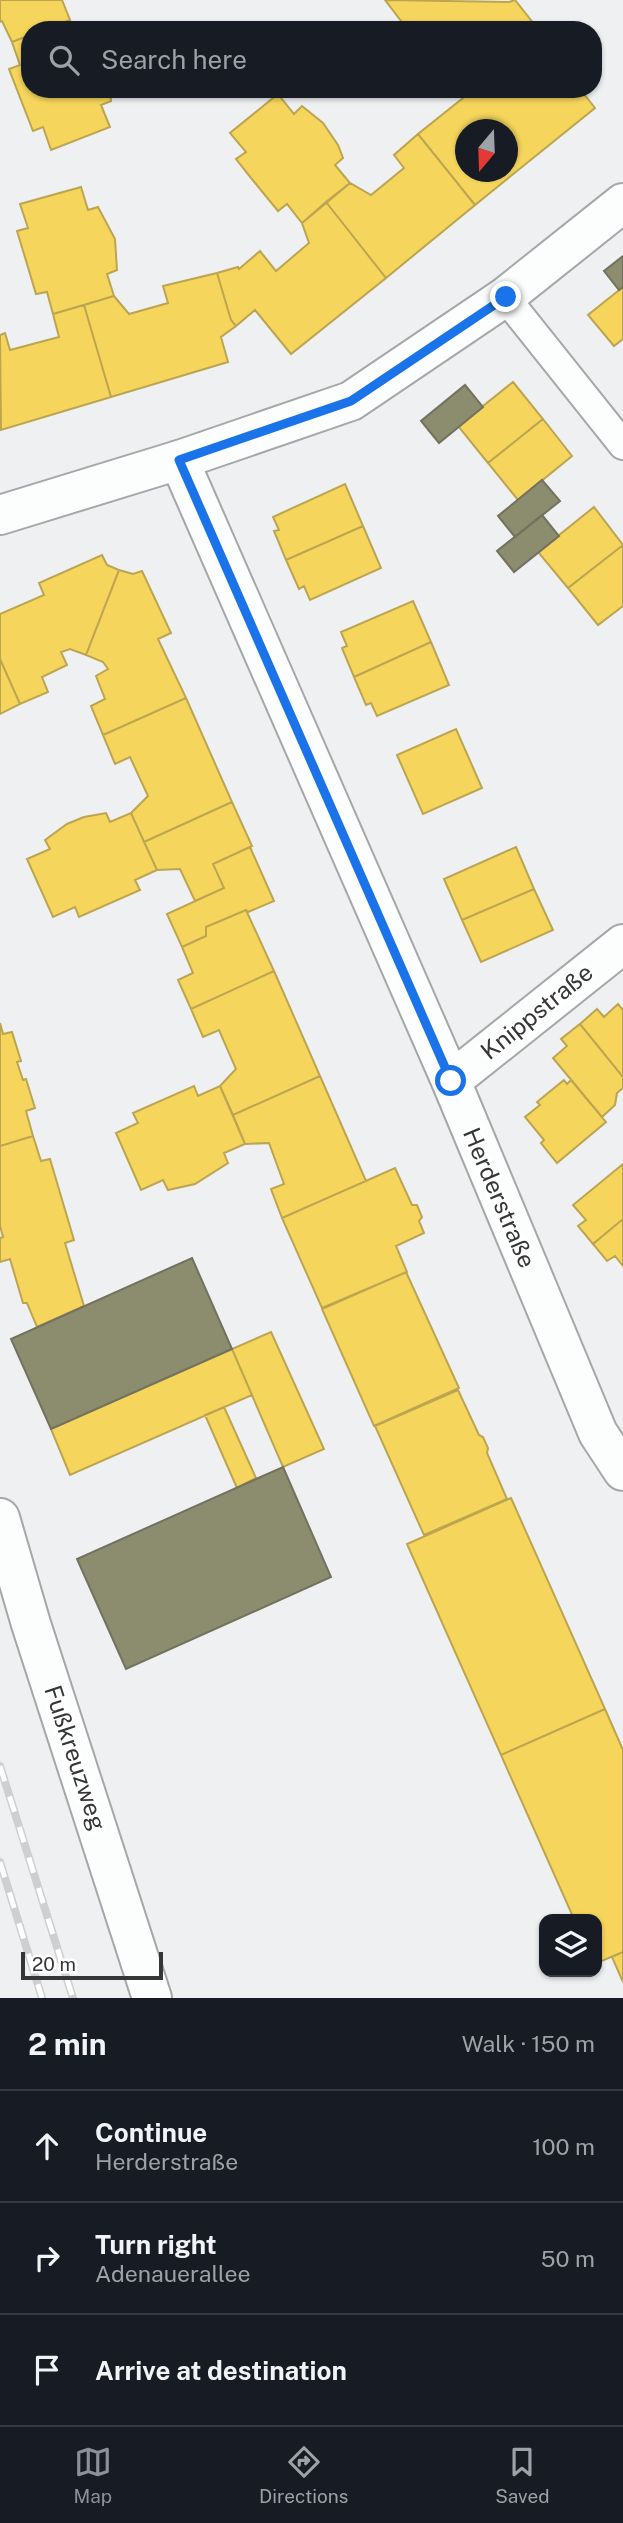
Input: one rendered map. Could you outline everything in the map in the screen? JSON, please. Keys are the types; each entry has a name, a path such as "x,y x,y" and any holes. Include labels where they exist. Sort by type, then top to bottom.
{"street":[{"path":"0,515 179,460 351,401 506,297 623,203"},
{"name":"Herderstraße","path":"179,460 451,1081 598,1433 623,1471"},
{"name":"Knippstraße","path":"451,1081 623,944"},
{"name":"Fußkreuzweg","path":"0,1518 31,1624 152,1998"}],"lane":[{"path":"506,297 623,445"}],"building: Homes":[{"path":"0,0 62,0 70,20 21,21 21,38 12,42 2,21 0,22"},
{"path":"385,0 515,0 532,21 401,21"},
{"path":"21,38 21,98 111,98 111,101 101,105 110,127 51,150 43,127 33,131 9,69 20,65 12,42"},
{"path":"273,98 281,98 294,114 302,106 323,123 338,145 343,158 335,165 350,183 302,223 287,204 278,211 251,178 236,159 246,152 230,133"},
{"path":"463,98 587,98 595,108 518,170 518,119 455,119 455,180 418,134"},
{"path":"418,134 475,205 386,278 326,202 350,183 371,195 404,168 394,155"},
{"path":"457,182 503,182 475,205"},
{"path":"81,187 88,210 98,207 115,239 117,270 107,274 114,296 53,314 47,292 36,294 17,231 28,228 20,204"},
{"path":"326,202 386,278 291,354 255,310 236,326 231,320 217,273 238,267 239,269 260,251 276,271 309,243 302,223"},
{"path":"217,273 231,320 236,326 221,337 228,362 111,397 84,305 114,296 129,314 168,303 163,286"},
{"path":"623,287 623,339 614,346 588,315"},
{"path":"84,305 111,397 1,430 0,335 5,333 10,350 59,337 53,314"},
{"path":"513,382 543,419 488,463 458,426"},
{"path":"543,419 572,456 518,500 488,463"},
{"path":"345,484 363,526 286,560 274,531 279,530 273,517"},
{"path":"594,507 623,545 568,588 538,552"},
{"path":"363,526 381,568 310,600 304,586 299,589 286,560"},
{"path":"623,545 623,606 598,625 568,588"},
{"path":"102,555 107,565 119,570 86,655 70,649 61,652 67,665 42,677 48,692 20,704 0,659 0,614 44,595 39,583"},
{"path":"119,570 133,574 142,571 171,633 158,639 186,698 103,735 91,706 105,699 96,676 108,669 103,662 86,655"},
{"path":"413,601 431,642 354,677 342,648 347,646 341,632"},
{"path":"431,642 449,685 377,716 371,703 366,705 354,677"},
{"path":"0,659 20,704 0,714"},
{"path":"186,698 232,802 144,842 131,813 148,796 130,757 115,764 103,735"},
{"path":"456,729 482,788 423,814 397,755"},
{"path":"232,802 252,846 213,864 224,888 195,901 180,869 157,870 144,842"},
{"path":"106,813 110,822 131,813 157,870 135,880 140,890 79,917 75,907 53,917 27,859 50,849 45,840 67,824 84,817"},
{"path":"250,847 274,901 206,927 206,936 182,947 167,914 224,888 213,864"},
{"path":"516,847 534,889 462,920 444,879"},
{"path":"534,889 553,930 481,962 462,920"},
{"path":"246,910 274,971 191,1009 178,980 193,973 182,947 206,936 206,927"},
{"path":"274,971 320,1076 233,1115 220,1086 236,1069 219,1030 203,1037 191,1009"},
{"path":"618,1004 623,1010 623,1077 580,1024 597,1009 604,1017"},
{"path":"0,1023 3,1034 12,1032 21,1061 17,1062 23,1080 26,1079 35,1108 26,1111 33,1136 0,1146"},
{"path":"580,1024 623,1077 623,1088 617,1093 615,1105 602,1117 553,1058 567,1046 561,1039"},
{"path":"320,1076 366,1181 282,1218 271,1189 284,1184 269,1143 245,1144 233,1115"},
{"path":"564,1080 567,1084 571,1080 606,1122 557,1163 541,1143 544,1140 525,1117 540,1105 537,1102"},
{"path":"194,1086 198,1096 220,1086 245,1144 224,1153 228,1163 195,1184 168,1190 163,1180 141,1190 116,1133 138,1123 133,1113"},
{"path":"33,1136 41,1161 50,1159 74,1240 65,1243 84,1306 37,1327 27,1303 23,1303 10,1259 0,1262 0,1238 3,1237 0,1226 0,1146"},
{"path":"623,1164 623,1219 593,1244 578,1226 586,1220 573,1205"},
{"path":"395,1168 412,1205 417,1205 424,1233 396,1246 407,1272 322,1308 282,1218"},
{"path":"623,1219 623,1266 615,1256 607,1261 593,1244"},
{"path":"406,1272 459,1388 374,1426 322,1309"},
{"path":"271,1332 324,1449 283,1467 232,1349"},
{"path":"232,1349 252,1395 70,1475 51,1429"},
{"path":"458,1390 488,1448 487,1453 507,1499 424,1535 375,1426"},
{"path":"224,1407 256,1478 237,1488 205,1415"},
{"path":"511,1498 605,1709 501,1755 407,1544"},
{"path":"605,1709 623,1750 623,1952 602,1961 602,1914 572,1914 501,1755"},
{"path":"623,1952 623,1982 612,1957"}],"building: Industry":[{"path":"623,256 623,287 619,290 604,271"},
{"path":"465,385 483,407 439,443 421,421"},
{"path":"542,480 560,501 515,537 498,516"},
{"path":"542,515 559,536 514,572 497,551"},
{"path":"192,1258 232,1349 51,1429 11,1339"},
{"path":"283,1467 331,1577 126,1669 77,1559"}],"railway":[{"path":"0,1766 73,1998"},
{"path":"0,1862 42,1998"}],"route":[{"path":"451,1081 179,460 351,401 506,297"}]}
